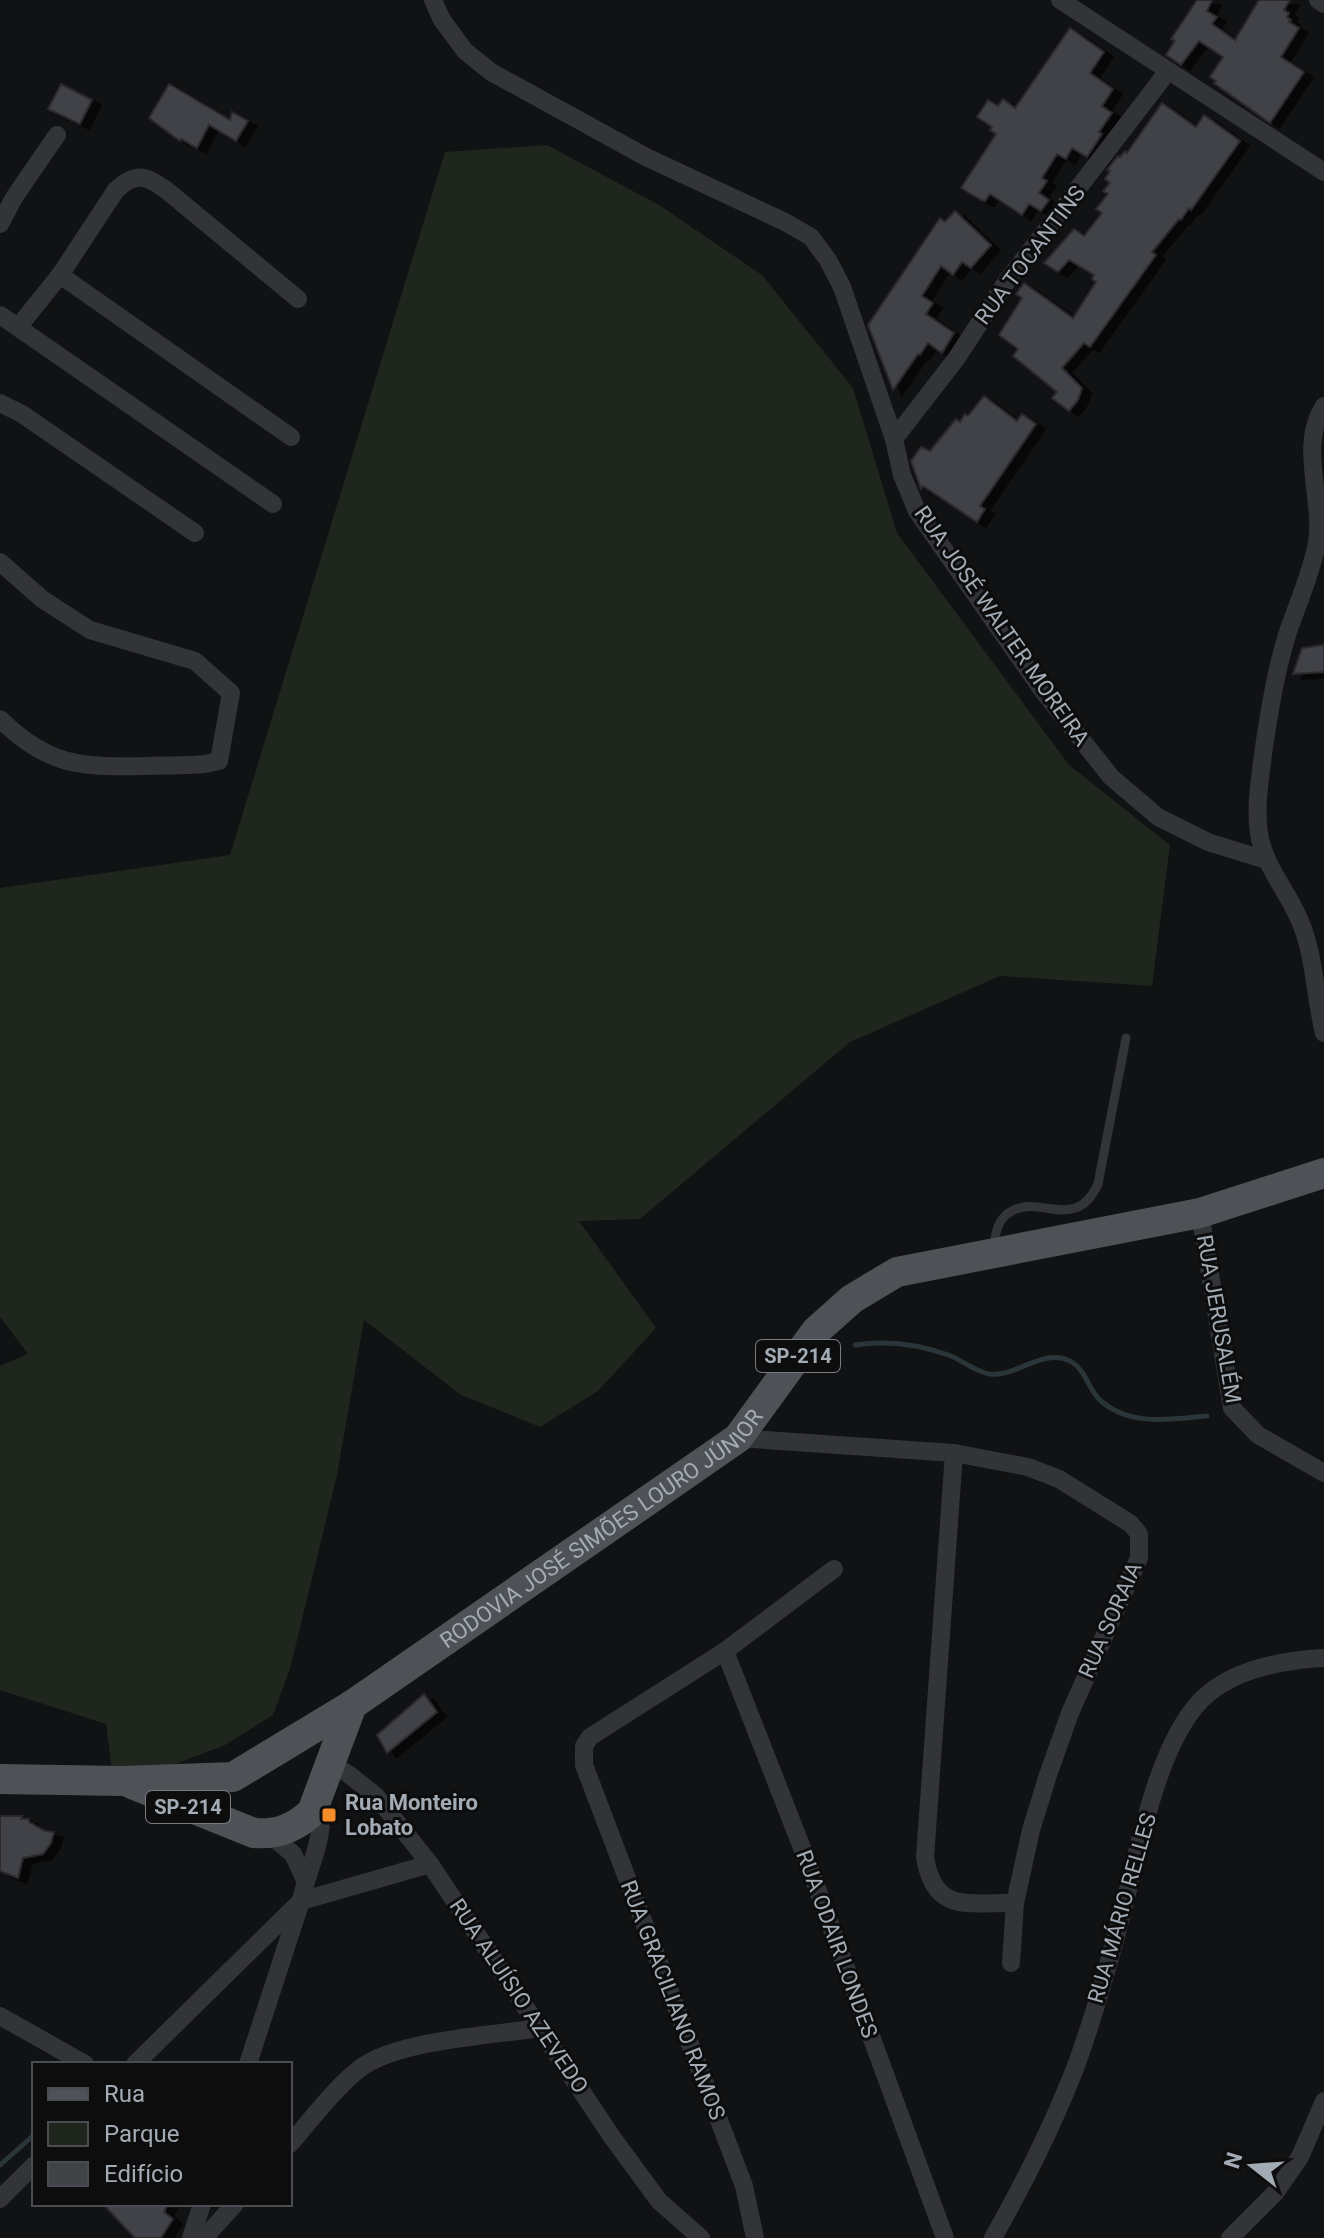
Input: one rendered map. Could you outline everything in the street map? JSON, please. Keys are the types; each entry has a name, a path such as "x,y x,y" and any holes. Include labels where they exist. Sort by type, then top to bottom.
{"main road":[{"name":"RODOVIA JOSÉ SIMÕES LOURO JÚNIOR","path":"0,1779 123,1781 233,1777 352,1705 738,1438 816,1331 852,1299 897,1272 1200,1213 1324,1173"},
{"path":"233,1777 225,1804 229,1815 238,1824 261,1834 301,1822 312,1812 320,1794 352,1705"},
{"path":"289,1744 329,1763"},
{"name":"RODOVIA JOSÉ SIMÕES LOURO JÚNIOR","path":"123,1781 261,1834"}],"street":[{"name":"RUA JOSÉ WALTER MOREIRA","path":"433,0 442,20 465,51 491,72 646,157 811,237 842,287 894,439 902,475 917,511 1043,691 1111,777 1158,817 1208,842 1266,860"},
{"path":"1060,0 1324,172"},
{"path":"1318,0 1324,4"},
{"name":"RUA TOCANTINS","path":"894,439 956,359 1007,281 1168,71"},
{"path":"0,224 15,196 57,135"},
{"path":"19,326 60,275 116,190 128,179 136,177 165,189 298,299"},
{"path":"60,275 291,437"},
{"path":"0,315 273,504"},
{"path":"0,403 22,414 195,533"},
{"path":"1324,406 1317,417 1313,435 1318,541 1272,694 1258,793 1259,832 1266,860 1289,896 1303,926 1324,1033"},
{"path":"0,562 42,599 90,630 195,661 231,693 219,761 205,764 98,766 67,762 21,740 0,719"},
{"name":"RUA JERUSALÉM","path":"1200,1213 1232,1408 1258,1435 1324,1473"},
{"name":"RUA SORAIA","path":"738,1438 954,1453 1028,1467 1059,1479 1131,1524 1139,1534 1141,1545 1133,1573 1066,1725 1031,1830 1015,1903 1011,1963"},
{"path":"954,1453 925,1857 933,1887 941,1895 960,1901 1015,1903"},
{"path":"725,1651 834,1569"},
{"name":"RUA GRACILIANO RAMOS","path":"725,1651 590,1737 584,1746 584,1765 744,2186 755,2238"},
{"name":"RUA ODAIR LONDES","path":"725,1651 804,1853 945,2238"},
{"name":"RUA MÁRIO RELLES","path":"993,2238 1029,2176 1078,2060 1154,1795 1171,1747 1186,1720 1209,1693 1236,1679 1264,1667 1324,1658"},
{"name":"RUA ALUÍSIO AZEVEDO","path":"329,1763 376,1796 430,1864 612,2137 659,2201 701,2238"},
{"path":"249,2062 322,1832 320,1794"},
{"path":"261,1834 293,1854 305,1880"},
{"path":"137,2062 301,1901 430,1864"},
{"path":"0,2016 81,2062"},
{"path":"292,2142 358,2069 378,2056 413,2047 541,2028"},
{"path":"1230,2238 1275,2193 1300,2157 1324,2101"},
{"path":"0,2199 32,2167"},
{"path":"191,2238 201,2206"},
{"path":"204,2238 233,2206"}],"lane":[{"path":"992,1253 998,1227 1005,1215 1021,1207 1078,1209 1091,1200 1098,1184 1126,1038"}],"green space":[{"path":"547,145 659,205 762,275 853,388 897,533 1069,765 1170,845 1152,986 1000,976 850,1042 640,1219 579,1221 656,1328 598,1391 540,1427 461,1395 364,1320 337,1475 290,1669 273,1715 225,1745 160,1770 112,1771 106,1724 0,1690 0,1366 28,1354 0,1317 0,888 230,855 445,152"}],"building":[{"path":"1197,0 1212,0 1207,11 1217,17 1212,24 1235,40 1259,0 1290,0 1284,10 1289,13 1289,22 1299,28 1281,57 1304,72 1270,123 1214,83 1216,81 1210,77 1223,57 1199,41 1181,65 1166,55 1175,41 1171,39"},
{"path":"1070,28 1104,52 1090,73 1113,89 1102,106 1112,113 1099,132 1102,134 1087,157 1072,148 1066,159 1057,154 1042,178 1047,181 1039,193 1049,200 1041,211 1029,204 1022,215 990,194 985,201 981,200 961,188 996,134 990,130 992,127 977,117 988,100 998,106 1003,99 1015,108"},
{"path":"61,84 92,100 80,124 48,109"},
{"path":"169,84 230,120 232,112 248,121 236,141 209,125 197,148 180,141 149,118"},
{"path":"1162,103 1196,127 1204,115 1240,141 1191,210 1189,208 1152,252 1156,255 1090,347 1084,343 1062,368 1082,388 1078,400 1069,411 1052,398 1057,392 1013,356 1018,349 999,335 1022,298 1016,294 1024,283 1073,318 1096,282 1092,279 1094,275 1069,260 1058,272 1044,263 1074,229 1084,236 1102,213 1096,209 1108,194 1103,191 1110,183 1105,179 1110,171 1107,170 1118,156 1125,151 1127,153"},
{"path":"955,211 991,245 971,268 962,262 953,275 941,266 922,296 933,303 926,314 954,333 942,353 928,343 893,390 868,325 940,218 945,222"},
{"path":"984,396 1017,421 1022,414 1036,424 980,506 985,509 977,522 923,486 921,489 911,461 921,447 930,451 956,419 960,422 965,414 968,416"},
{"path":"1324,645 1324,672 1293,674 1302,648"},
{"path":"424,1694 437,1712 387,1753 377,1735"},
{"path":"0,1816 22,1816 21,1819 29,1819 45,1831 54,1832 43,1854 23,1858 18,1878 0,1871"},
{"path":"105,2206 167,2206 164,2212 173,2219 161,2238 135,2238"}],"waterway":[{"path":"855,1345 891,1343 915,1346 951,1356 990,1374 1001,1374 1041,1360 1061,1358 1077,1366 1101,1401 1125,1415 1152,1419 1207,1416"},
{"path":"0,2165 32,2137"}],"place":[{"name":"Rua Monteiro Lobato","path":"329,1815"}]}
